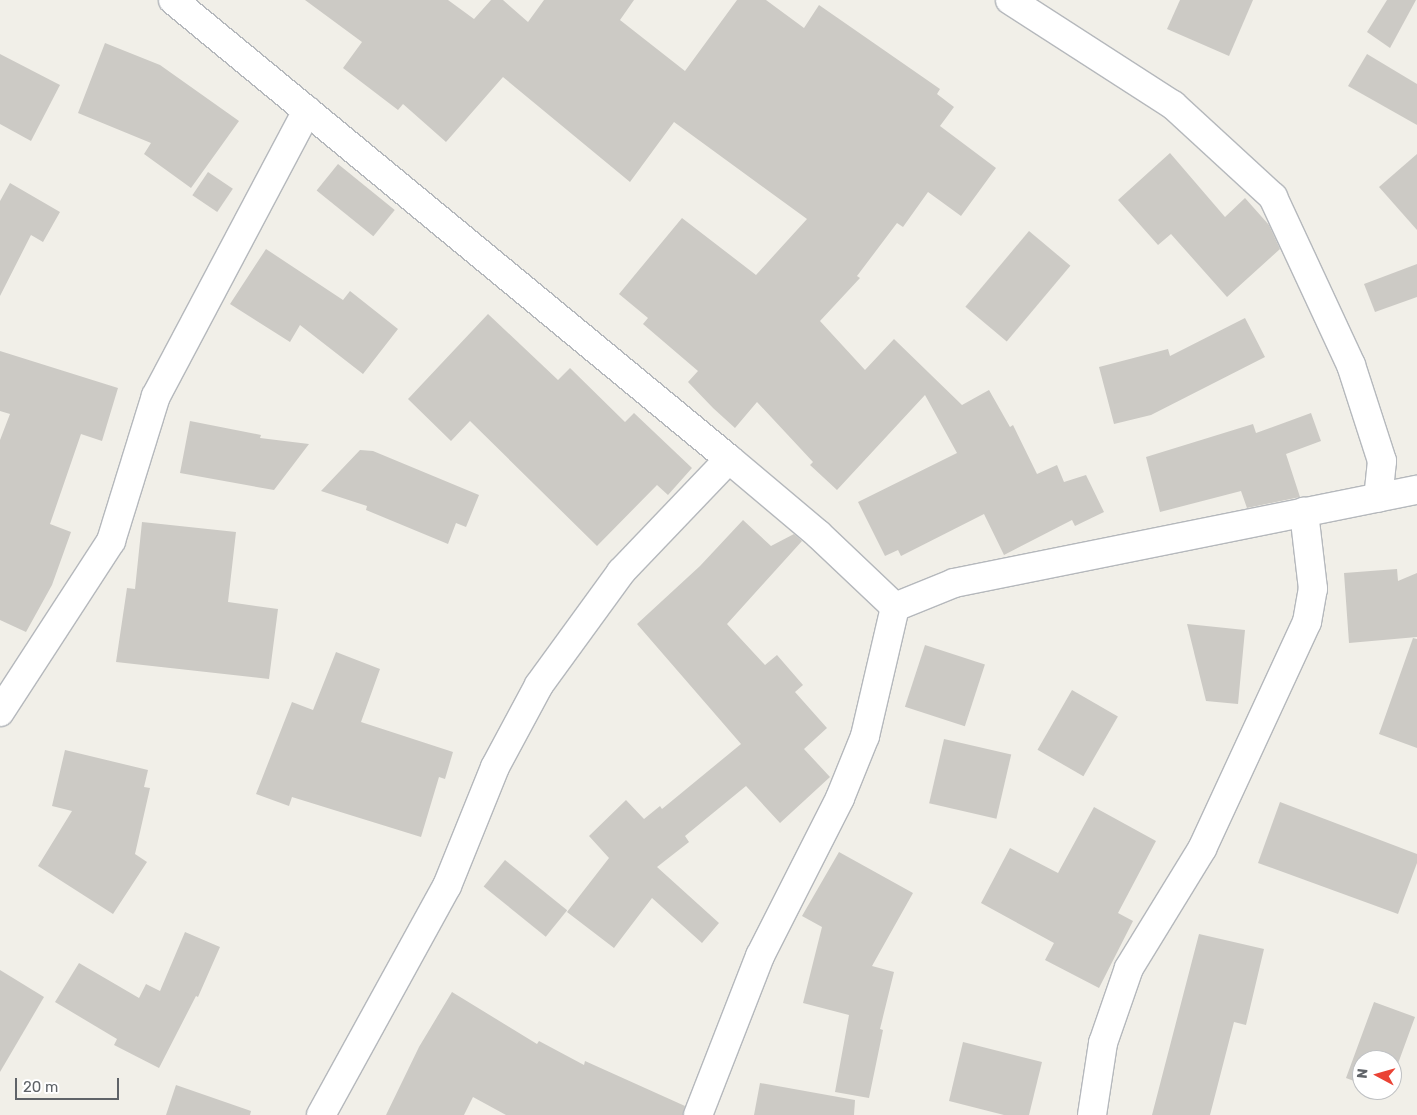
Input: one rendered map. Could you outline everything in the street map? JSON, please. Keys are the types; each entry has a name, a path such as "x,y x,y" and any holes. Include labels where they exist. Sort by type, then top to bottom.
{"street":[{"path":"173,0 729,458 818,534 895,607"},
{"path":"1010,0 1173,105 1273,197 1351,365 1382,461 1378,498"},
{"path":"0,712 111,541 156,396 307,111"},
{"path":"321,1115 447,886 495,767 539,685 621,572 729,458"},
{"path":"1382,461 1414,491"},
{"path":"895,607 954,583 1414,491"},
{"path":"1092,1115 1103,1042 1129,968 1202,849 1307,622 1313,589 1304,512"},
{"path":"698,1115 760,956 840,798 865,736 895,607"}],"building":[{"path":"305,0 448,0 474,19 491,0 503,0 528,22 544,0 634,0 620,20 685,71 737,0 766,0 804,28 819,5 940,89 937,94 954,107 940,126 996,168 961,216 928,192 903,227 897,223 857,276 860,278 820,321 865,370 894,339 962,405 989,390 1010,427 1013,425 1037,474 1057,465 1064,482 1086,475 1104,512 1075,526 1072,520 1004,555 984,514 901,556 898,550 885,556 858,502 957,453 925,395 837,490 810,465 813,462 757,402 735,428 688,382 698,371 643,324 648,318 619,294 682,218 756,275 807,219 674,122 630,182 503,77 446,142 403,104 398,110 343,68 362,42"},
{"path":"1180,0 1253,0 1229,56 1167,29"},
{"path":"1387,0 1416,0 1390,48 1367,32"},
{"path":"105,43 160,65 239,121 191,188 144,154 151,143 78,113"},
{"path":"0,54 60,85 31,141 0,124"},
{"path":"1367,54 1417,84 1417,125 1348,86"},
{"path":"1170,153 1225,217 1245,198 1269,225 1280,249 1227,297 1171,234 1158,245 1118,200"},
{"path":"1417,154 1417,230 1379,187"},
{"path":"338,164 395,210 373,236 317,190"},
{"path":"208,172 233,189 217,212 192,195"},
{"path":"10,183 60,212 43,242 31,235 0,296 0,201"},
{"path":"1029,231 1070,266 1007,342 965,307"},
{"path":"266,249 343,300 350,291 398,329 363,374 300,325 290,342 230,304"},
{"path":"1417,264 1417,297 1375,312 1364,284"},
{"path":"488,314 558,380 570,368 625,422 634,413 692,468 668,495 657,485 597,546 470,421 451,441 408,399"},
{"path":"1245,318 1265,357 1151,415 1114,424 1099,367 1168,349 1170,356"},
{"path":"0,351 118,388 102,441 81,434 50,524 71,532 52,585 26,632 0,620 0,440 10,414 0,411"},
{"path":"1311,413 1321,441 1286,454 1300,497 1247,508 1241,491 1160,512 1146,457 1253,424 1256,433"},
{"path":"190,421 261,435 260,438 309,444 274,490 180,473"},
{"path":"360,450 373,451 479,495 466,527 456,523 448,544 366,510 367,506 321,491"},
{"path":"743,520 771,546 794,534 802,541 727,624 765,665 777,655 803,685 795,692 827,728 804,749 830,777 780,823 746,786 685,836 689,842 657,867 719,923 702,943 652,898 614,948 567,912 609,858 589,836 626,800 644,819 660,806 662,809 741,744 637,624 700,566"},
{"path":"142,522 236,532 228,602 278,609 269,679 116,662 127,588 135,589"},
{"path":"1397,569 1398,581 1417,573 1417,637 1349,643 1344,573"},
{"path":"1187,624 1245,630 1238,704 1206,701"},
{"path":"1413,638 1417,639 1417,748 1379,734"},
{"path":"925,645 985,664 965,726 905,707"},
{"path":"336,652 380,669 361,722 453,752 445,779 439,777 421,837 292,797 289,806 256,794 292,702 313,710"},
{"path":"1072,690 1118,716 1083,776 1038,750"},
{"path":"944,739 1011,755 996,819 929,803"},
{"path":"65,750 148,770 144,787 150,788 135,854 147,862 113,914 38,866 72,811 52,806"},
{"path":"1280,802 1417,854 1417,863 1398,914 1258,863"},
{"path":"1094,807 1156,841 1118,913 1133,921 1099,988 1045,960 1054,943 981,903 1010,848 1058,873"},
{"path":"839,852 913,893 872,966 894,972 880,1029 883,1030 869,1098 835,1092 849,1015 803,1003 822,927 802,916"},
{"path":"505,860 567,910 546,937 484,886"},
{"path":"185,932 220,947 198,997 196,996 159,1068 114,1045 117,1039 55,1002 79,963 139,998 146,984 160,991"},
{"path":"1199,934 1264,949 1246,1025 1234,1022 1210,1115 1152,1115"},
{"path":"0,970 44,997 0,1072"},
{"path":"452,992 537,1044 539,1041 584,1065 585,1061 685,1106 683,1115 506,1115 473,1097 464,1115 386,1115 419,1047"},
{"path":"1374,1002 1415,1017 1402,1053 1402,1050 1356,1050"},
{"path":"963,1042 1042,1062 1029,1115 1004,1115 949,1101"},
{"path":"1352,1062 1352,1080 1346,1078"},
{"path":"760,1083 855,1100 854,1115 754,1115"},
{"path":"176,1085 251,1111 250,1115 166,1115"}]}
